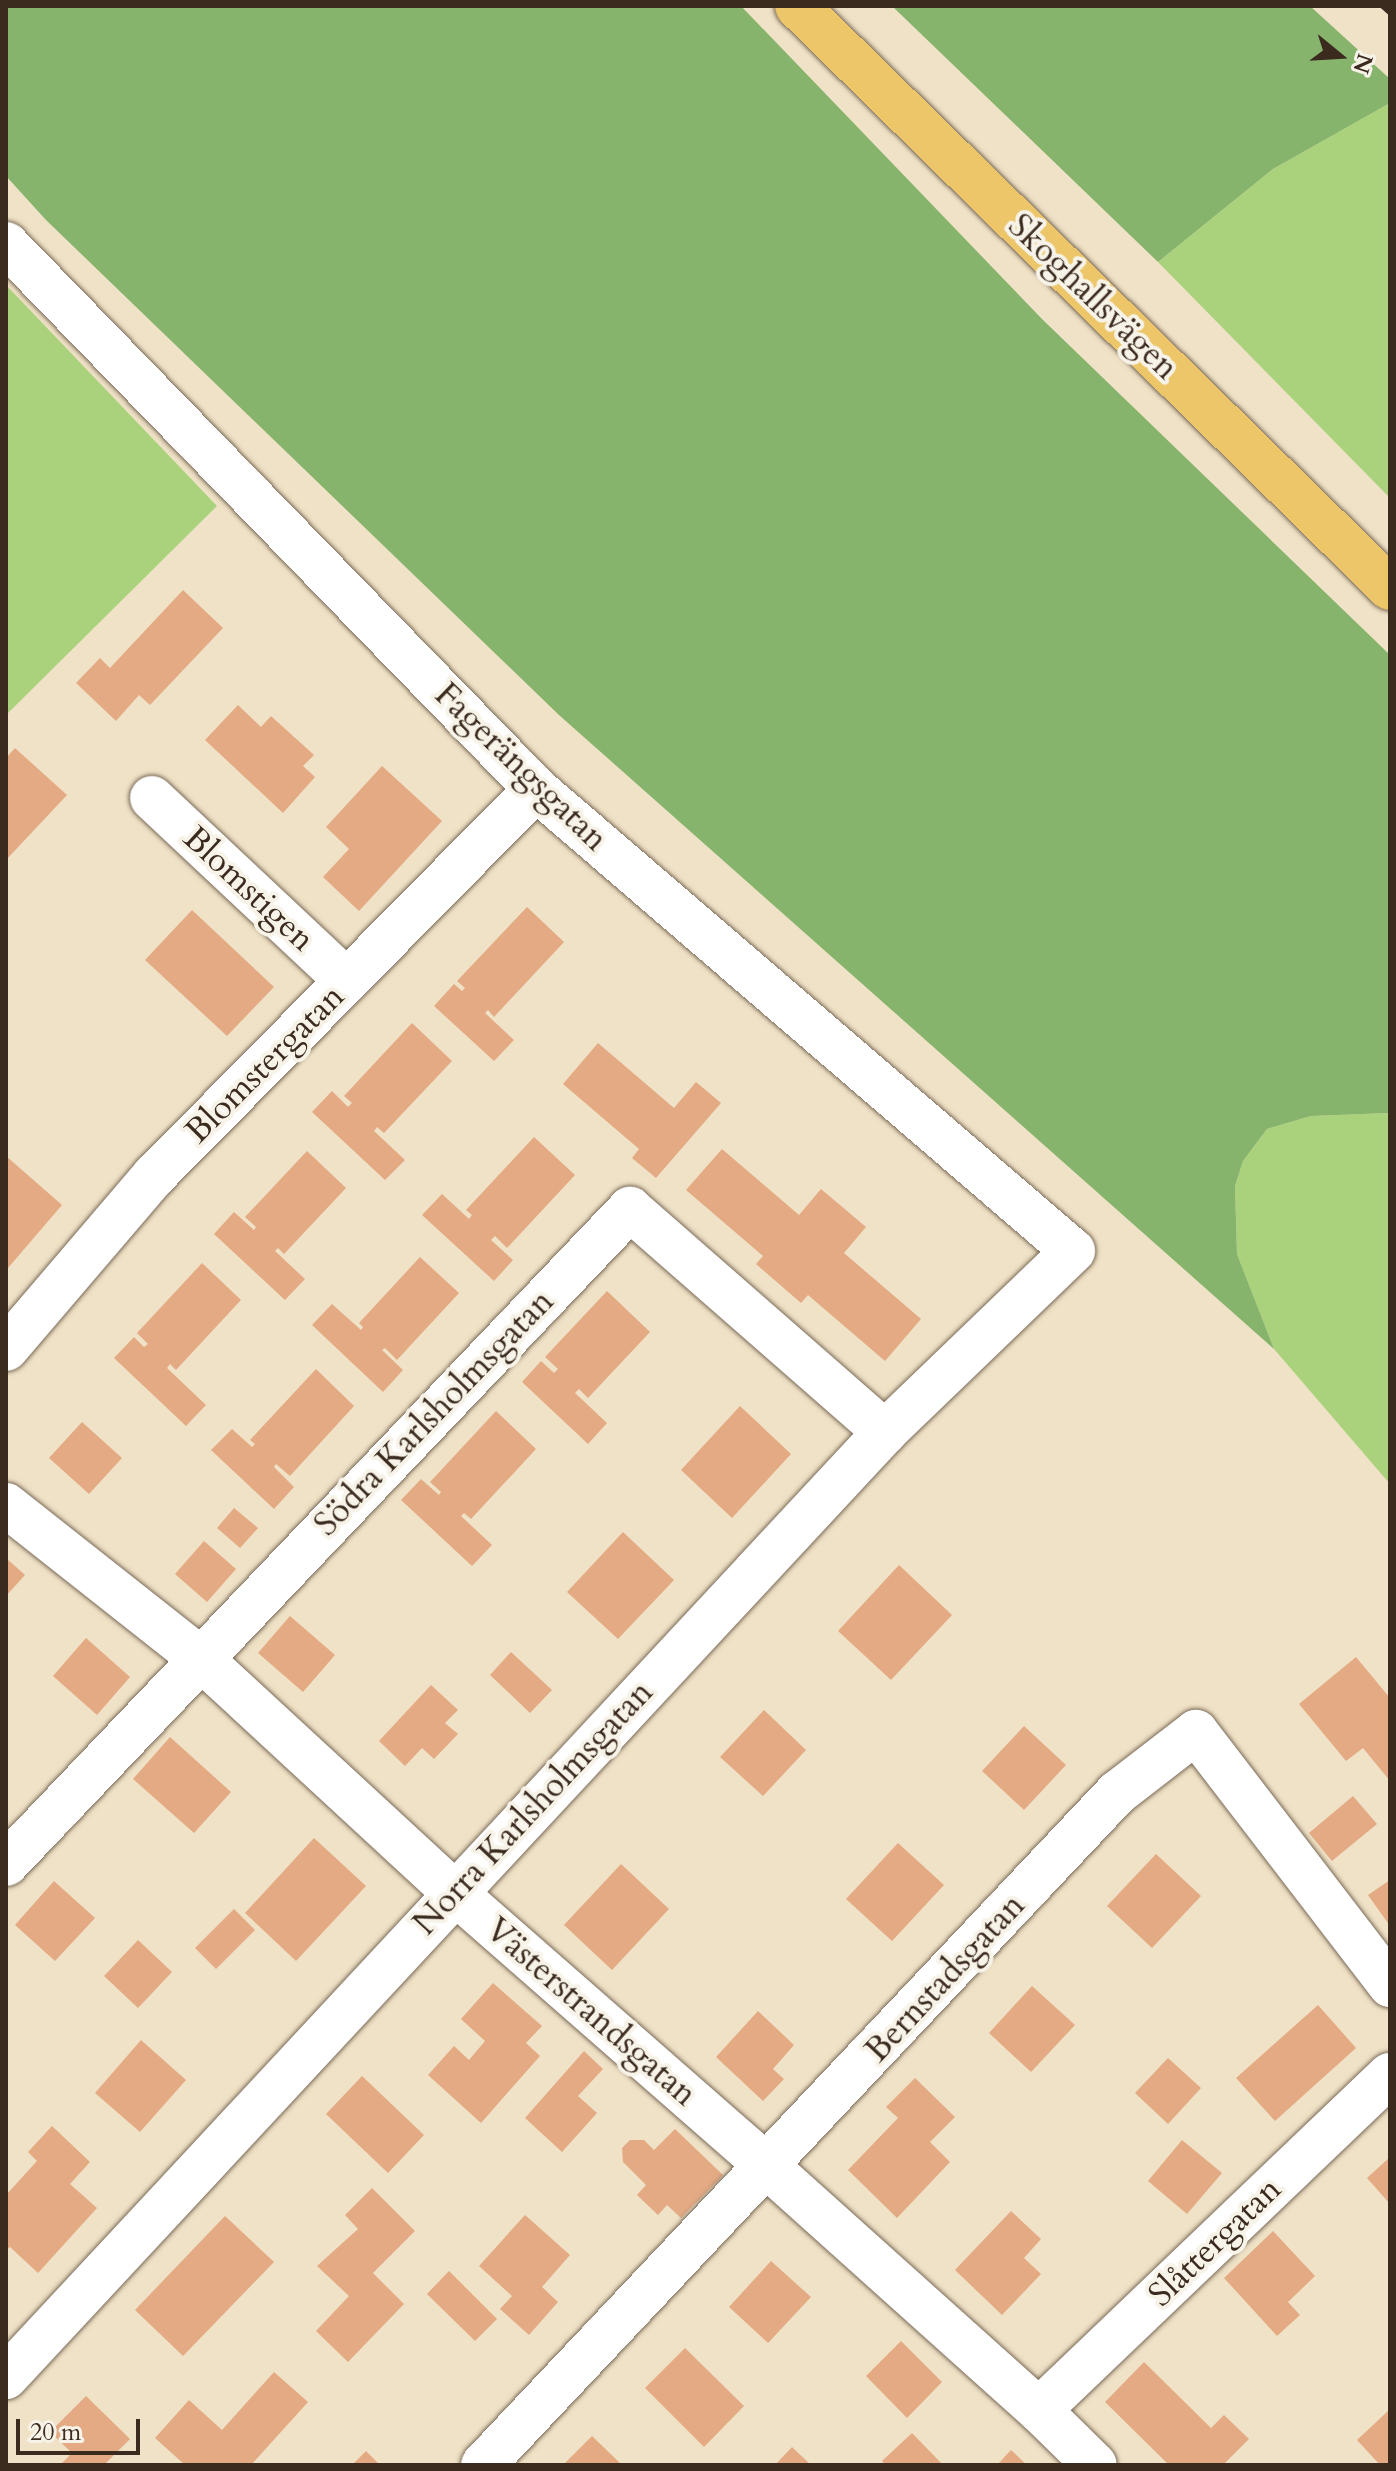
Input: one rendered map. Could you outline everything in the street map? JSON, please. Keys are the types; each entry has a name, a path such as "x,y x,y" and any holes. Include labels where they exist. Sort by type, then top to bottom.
{"main road":[{"name":"Skoghallsvägen","path":"797,6 1390,588"}],"street":[{"name":"Fagerängsgatan","path":"6,244 536,789 1073,1251"},
{"name":"Blomstergatan","path":"6,1349 154,1176 536,789"},
{"name":"Blomstigen","path":"152,798 347,981"},
{"name":"Södra Karlsholmsgatan","path":"6,1864 630,1209 885,1432"},
{"name":"Norra Karlsholmsgatan","path":"6,2377 885,1432 1073,1251"},
{"name":"Västerstrandsgatan","path":"6,1505 200,1658 454,1892 768,2167 1039,2410 1095,2465"},
{"name":"Bernstadsgatan","path":"483,2465 768,2167 1117,1793 1196,1732 1390,1985"},
{"name":"Slåttergatan","path":"1039,2410 1390,2075"}],"green space":[{"path":"6,6 741,6 1042,319 1390,655 1390,1113 1311,1116 1267,1129 1243,1161 1235,1186 1237,1254 1274,1349 559,715 46,220 6,176"},
{"path":"892,6 1310,6 1390,79 1390,103 1273,169 1158,262"},
{"path":"1390,103 1390,498 1158,262 1273,169"},
{"path":"6,285 217,506 6,715"},
{"path":"1390,1113 1390,1484 1274,1349 1237,1254 1235,1186 1243,1161 1267,1129 1311,1116"}],"building":[{"path":"183,590 223,628 150,705 139,695 116,721 76,683 100,658 110,668"},
{"path":"238,705 261,727 271,716 314,755 303,766 315,777 283,813 205,740"},
{"path":"15,748 67,795 6,860 6,758"},
{"path":"382,766 442,821 359,911 323,877 349,849 326,827"},
{"path":"527,907 564,942 494,1017 488,1010 485,1013 514,1040 494,1061 434,1006 454,984 462,991 465,988 457,981"},
{"path":"192,910 274,987 227,1036 145,960"},
{"path":"412,1023 452,1061 384,1133 377,1127 374,1131 405,1160 385,1180 312,1112 332,1091 348,1107 352,1103 344,1096"},
{"path":"598,1043 674,1108 696,1082 721,1103 656,1178 632,1158 639,1149 563,1084"},
{"path":"534,1137 575,1175 507,1248 495,1236 491,1240 513,1260 494,1281 422,1215 442,1194 469,1219 472,1215 466,1210"},
{"path":"722,1149 799,1215 821,1189 866,1227 844,1253 921,1319 885,1361 808,1295 801,1303 756,1264 763,1256 686,1190"},
{"path":"307,1151 346,1188 284,1254 278,1248 275,1251 305,1279 285,1300 214,1234 234,1212 254,1230 256,1227 245,1217"},
{"path":"6,1156 62,1205 8,1268 6,1266"},
{"path":"420,1257 459,1293 397,1360 385,1348 382,1350 403,1370 383,1392 312,1325 332,1304 361,1330 363,1327 359,1323"},
{"path":"202,1263 241,1300 176,1370 170,1364 167,1368 206,1405 186,1426 114,1358 134,1337 144,1347 148,1344 137,1333"},
{"path":"607,1291 650,1332 588,1398 579,1389 575,1393 607,1423 588,1444 522,1382 541,1361 554,1373 558,1369 545,1357"},
{"path":"316,1369 354,1406 290,1476 276,1464 274,1467 294,1487 274,1509 211,1450 232,1429 252,1447 255,1444 250,1440"},
{"path":"740,1406 791,1454 732,1518 681,1470"},
{"path":"496,1411 536,1449 471,1519 464,1513 461,1516 492,1545 472,1566 401,1500 421,1479 439,1495 441,1492 430,1482"},
{"path":"82,1422 122,1458 89,1494 49,1458"},
{"path":"234,1508 258,1528 240,1548 217,1528"},
{"path":"623,1532 674,1580 618,1639 567,1592"},
{"path":"204,1541 236,1569 207,1602 175,1574"},
{"path":"6,1558 25,1575 6,1596"},
{"path":"899,1565 952,1615 891,1680 838,1631"},
{"path":"290,1616 335,1655 303,1692 258,1653"},
{"path":"86,1638 130,1677 97,1715 53,1676"},
{"path":"511,1652 552,1690 530,1713 490,1675"},
{"path":"1356,1657 1390,1698 1390,1781 1363,1748 1346,1761 1299,1704"},
{"path":"431,1685 458,1710 445,1723 458,1734 434,1759 422,1748 405,1766 379,1741"},
{"path":"764,1710 806,1750 763,1796 720,1757"},
{"path":"1024,1726 1066,1765 1024,1810 982,1771"},
{"path":"170,1737 231,1792 194,1833 133,1779"},
{"path":"1353,1796 1377,1824 1332,1861 1309,1833"},
{"path":"314,1838 366,1886 296,1961 245,1913"},
{"path":"898,1843 944,1885 892,1941 846,1899"},
{"path":"1156,1854 1201,1896 1152,1948 1107,1906"},
{"path":"621,1864 669,1909 612,1970 564,1925"},
{"path":"1390,1880 1390,1926 1368,1895"},
{"path":"54,1881 95,1918 55,1961 15,1925"},
{"path":"234,1909 255,1930 216,1969 195,1948"},
{"path":"138,1940 172,1972 138,2008 104,1976"},
{"path":"493,1983 542,2026 526,2043 540,2056 481,2123 428,2075 454,2046 469,2060 485,2041 461,2019"},
{"path":"1032,1986 1075,2025 1031,2072 989,2033"},
{"path":"1318,2005 1356,2048 1275,2121 1236,2078"},
{"path":"758,2011 794,2045 773,2069 784,2079 763,2101 716,2057"},
{"path":"141,2040 186,2080 140,2132 95,2093"},
{"path":"584,2051 603,2069 578,2096 597,2113 562,2152 525,2118"},
{"path":"1168,2058 1201,2088 1168,2124 1135,2093"},
{"path":"362,2076 424,2135 388,2173 326,2114"},
{"path":"915,2078 955,2117 930,2142 950,2162 897,2218 848,2170 898,2118 886,2107"},
{"path":"52,2126 90,2162 70,2184 97,2208 38,2273 10,2247 6,2250 6,2195 37,2161 28,2152"},
{"path":"675,2129 723,2175 681,2218 667,2205 658,2215 637,2195 646,2185 623,2162 622,2148 630,2140 644,2140 654,2150"},
{"path":"1182,2140 1222,2173 1187,2214 1148,2181"},
{"path":"1390,2157 1390,2204 1367,2178"},
{"path":"372,2188 415,2231 373,2273 404,2304 348,2362 316,2331 349,2296 317,2266 358,2229 345,2215"},
{"path":"1011,2211 1041,2239 1024,2258 1041,2274 1002,2315 955,2270"},
{"path":"525,2215 570,2255 542,2287 558,2302 529,2335 500,2309 512,2296 479,2266"},
{"path":"225,2216 274,2262 183,2356 135,2310"},
{"path":"1273,2231 1315,2276 1288,2302 1300,2315 1277,2336 1224,2278"},
{"path":"771,2261 811,2297 768,2343 729,2307"},
{"path":"449,2271 497,2319 475,2341 427,2294"},
{"path":"901,2341 942,2382 907,2418 866,2376"},
{"path":"685,2348 744,2406 704,2447 645,2388"},
{"path":"1144,2362 1211,2428 1224,2415 1249,2439 1223,2465 1169,2465 1105,2402"},
{"path":"274,2372 308,2402 251,2465 185,2465 155,2438 189,2400 222,2430"},
{"path":"86,2396 130,2439 104,2465 60,2465 72,2453 50,2432"},
{"path":"1388,2411 1390,2465 1380,2465 1357,2440"},
{"path":"912,2433 943,2465 886,2465 882,2461"},
{"path":"592,2436 622,2465 563,2465"},
{"path":"792,2447 811,2465 775,2465"},
{"path":"1011,2450 1027,2465 997,2465"},
{"path":"366,2451 380,2465 352,2465"}],"railway":[{"path":"1383,6 1390,12"}]}
